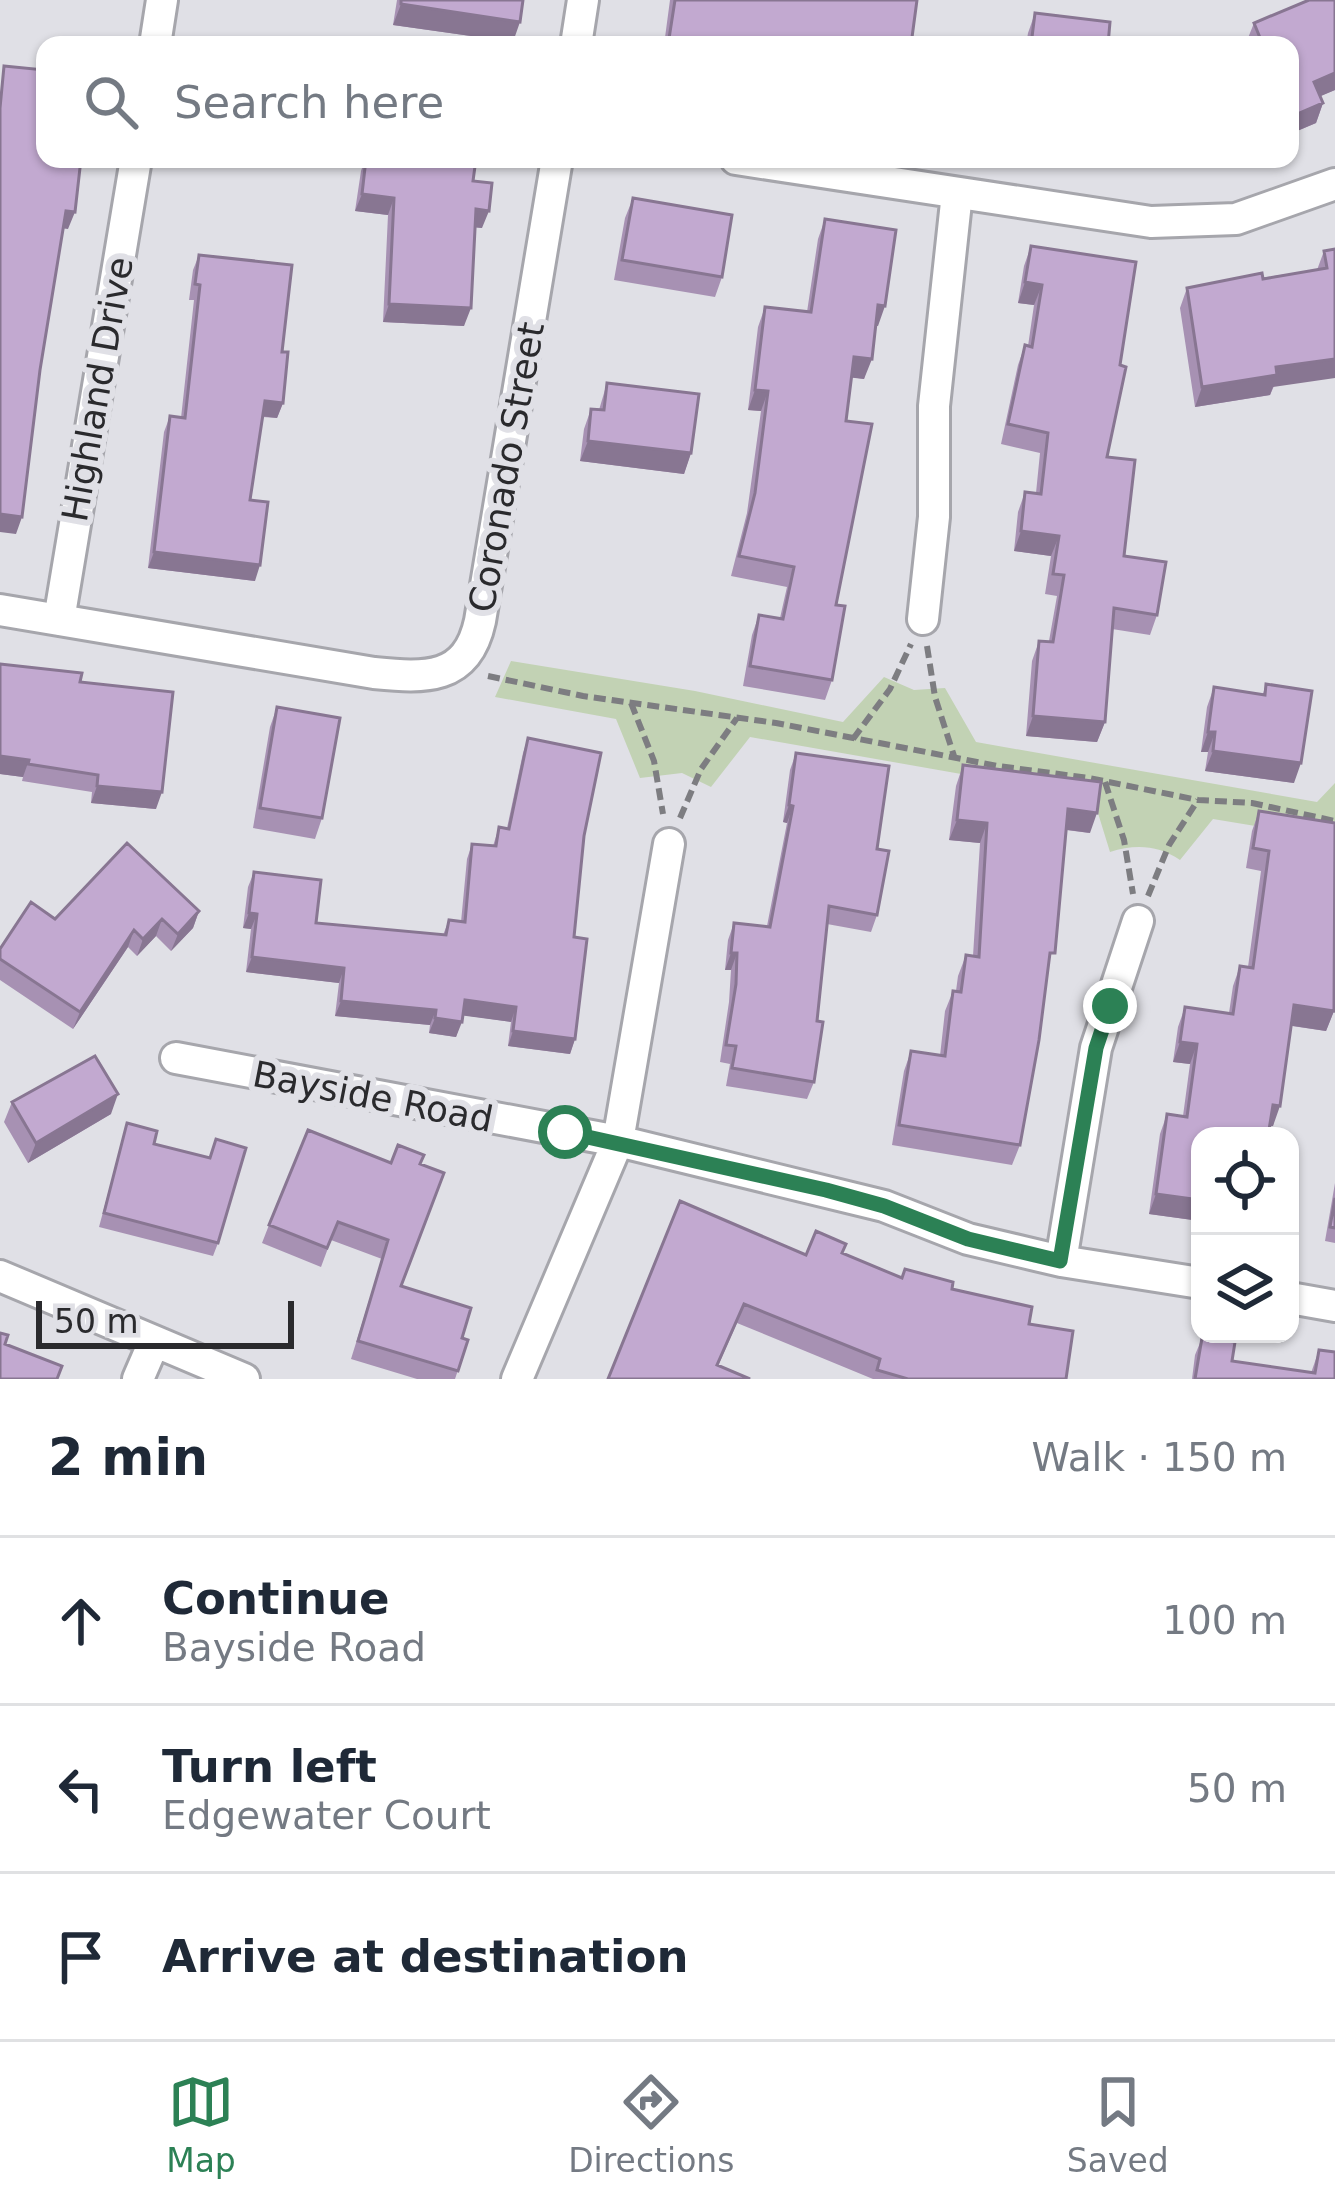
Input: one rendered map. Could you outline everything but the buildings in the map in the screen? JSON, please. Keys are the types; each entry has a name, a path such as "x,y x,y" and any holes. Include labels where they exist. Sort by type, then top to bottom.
{"street":[{"path":"156,36 162,0"},
{"path":"577,36 583,0"},
{"name":"Highland Drive","path":"59,620 134,168"},
{"name":"Coronado Street","path":"452,668 470,652 480,622 556,168"},
{"path":"794,168 1150,222 1237,218 1335,184"},
{"path":"923,619 934,517 934,406 957,193"},
{"path":"0,610 374,673 414,677 452,668"},
{"path":"518,1379 619,1141 669,844"},
{"path":"1060,1261 1096,1048 1138,921"},
{"name":"Bayside Road","path":"176,1058 619,1141 865,1201 968,1239 1060,1261 1191,1282"},
{"path":"0,1276 244,1379"},
{"path":"1299,1300 1335,1306"},
{"path":"138,1379 154,1342"}],"path":[{"path":"853,739 890,689 923,619"},
{"path":"923,619 935,697 954,757"},
{"path":"452,668 1198,800 1252,803 1331,820 1335,807"},
{"path":"631,703 654,761 669,844"},
{"path":"669,844 701,769 737,718"},
{"path":"1106,782 1124,840 1138,921"},
{"path":"1138,921 1169,845 1198,800"}],"green space":[{"path":"511,661 695,691 843,722 884,677 914,690 945,688 976,742 1317,802 1335,783 1335,839 1213,819 1180,860 1146,847 1110,852 1093,797 750,737 711,787 682,773 640,778 616,719 495,697"}],"route":[{"path":"565,1132 826,1190 884,1206 968,1239 1060,1261 1096,1048 1110,1006"}]}
